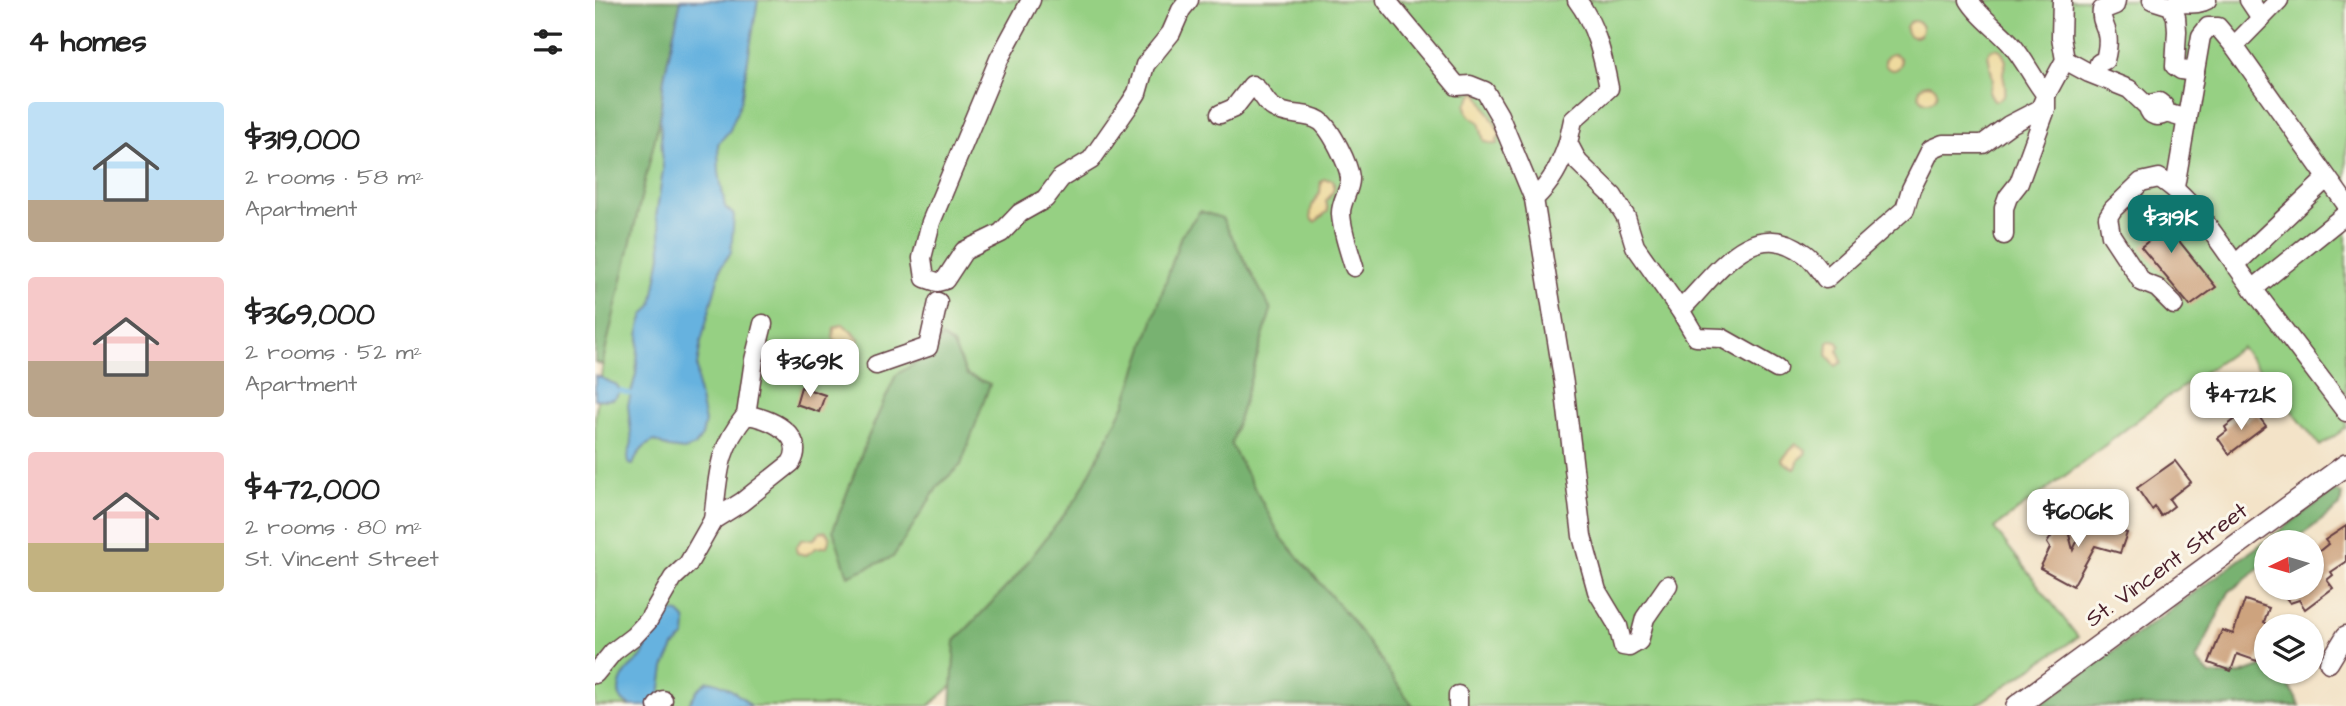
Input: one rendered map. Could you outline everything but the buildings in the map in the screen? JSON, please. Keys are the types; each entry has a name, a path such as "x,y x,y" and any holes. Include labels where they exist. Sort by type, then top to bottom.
{"main road":[{"name":"St. Vincent Street","path":"2017,706 2346,465"}],"street":[{"path":"938,302 927,288 922,258 931,222 999,59 1031,0"},
{"path":"876,365 928,347 945,281 964,251 1001,233 1020,213 1045,199 1061,178 1091,160 1130,104 1145,65 1171,33 1181,10 1189,0"},
{"path":"1386,0 1457,86 1470,85 1485,91 1499,116 1534,199 1564,384 1582,536 1597,591 1618,626 1623,646 1629,648 1639,641 1645,618 1668,585"},
{"path":"1534,199 1549,185 1560,166 1573,120 1609,88 1603,57 1588,14 1577,0"},
{"path":"1969,0 2024,60 2033,80 2046,95 2046,109 2019,183 2008,197 2004,208 2004,235"},
{"path":"2061,0 2061,37 2072,63"},
{"path":"2099,70 2105,60 2108,38 2101,18 2102,10 2115,5 2116,0"},
{"path":"2152,0 2171,6 2176,17 2175,66 2181,70 2195,72"},
{"path":"2171,6 2177,2 2190,4 2207,0"},
{"path":"2249,0 2261,18"},
{"path":"2234,46 2279,0"},
{"path":"2175,187 2201,36 2208,27 2218,27 2346,204"},
{"path":"2177,28 2185,35 2201,36"},
{"path":"1680,310 1735,253 1771,240 1806,254 1826,279 1905,209 1911,189 1931,149 1943,144 1983,144 2009,125 2040,109 2046,95 2072,63"},
{"path":"2072,63 2099,70 2129,89 2154,116 2166,113 2187,119"},
{"path":"1220,114 1234,108 1252,85 1260,89 1270,107 1284,113 1307,116 1325,127 1345,163 1350,180 1340,212 1354,267"},
{"path":"1567,143 1578,162 1613,196 1626,217 1636,246 1680,310 1692,344 1722,338 1777,369"},
{"path":"2174,305 2157,288 2142,282 2111,235 2108,217 2141,182 2159,178 2175,187 2346,412"},
{"path":"2235,265 2327,178"},
{"path":"2253,289 2346,214"},
{"path":"925,278 929,281 945,281"},
{"path":"596,671 648,621 673,578 688,564 714,513 725,445 746,415 754,360 763,324"},
{"path":"714,513 752,494 791,463 795,456 794,442 783,430 771,421 746,415"},
{"path":"2329,663 2346,635"}],"green space":[{"path":"595,0 681,0 664,78 660,117 602,365 595,362"},
{"path":"668,0 2346,0 2346,428 2320,446 2241,347 2158,404 1994,528 2078,637 1975,706 1389,706 1196,473 929,706 595,706 595,417"},
{"path":"1200,211 1222,218 1271,310 1231,445 1281,537 1351,619 1413,706 951,706 955,641 1015,578 1077,498 1125,404 1181,236"},
{"path":"942,337 953,345 967,375 990,384 961,465 939,485 893,557 848,576 833,530 868,437 896,375 925,357"},
{"path":"2334,491 2342,494 2340,506 2309,530 2280,530"},
{"path":"2254,549 2254,572 2229,592 2196,660 2210,675 2238,675 2254,669 2254,684 2288,684 2300,706 2038,706"}],"sand":[{"path":"1911,21 1917,21 1922,29 1920,35 1911,37 1906,32 1906,26"},
{"path":"1995,48 2001,50 2006,61 2003,73 2005,92 1998,100 1994,100 1989,92 1993,80 1988,54"},
{"path":"1890,54 1896,54 1901,62 1899,68 1890,70 1885,65 1885,59"},
{"path":"1928,84 1934,87 1937,93 1934,99 1928,102 1922,99 1919,93 1922,87"},
{"path":"1474,93 1478,93 1501,135 1497,144 1484,141 1479,122 1467,111 1466,105"},
{"path":"1324,179 1333,180 1334,189 1326,201 1328,211 1315,222 1312,220 1311,209"},
{"path":"843,324 859,339 856,348 842,348 833,338 834,328"},
{"path":"1831,340 1837,341 1840,346 1838,351 1842,362 1836,366 1827,355 1828,343"},
{"path":"1796,444 1806,450 1796,468 1793,468 1782,459"},
{"path":"826,531 830,538 827,546 816,548 806,555 797,553 796,548 801,540 814,539"}],"water":[{"path":"681,0 758,0 741,101 730,130 718,144 725,207 734,215 731,252 721,267 697,366 698,389 705,422 702,436 695,446 684,450 669,448 655,441 641,450 633,465 629,464 628,456 632,442 628,405 636,374 640,326 652,305 661,255 660,227 656,217 663,170 660,117 664,78"},
{"path":"595,375 617,385 620,391 618,395 610,400 595,399"},
{"path":"673,612 679,613 685,619 685,636 674,647 664,668 660,694 649,706 632,706 622,700 620,695 624,676 644,654 646,644 657,625 664,616"},
{"path":"708,681 726,687 751,706 688,706 697,690"}],"waterway":[{"path":"620,391 631,394"}]}
